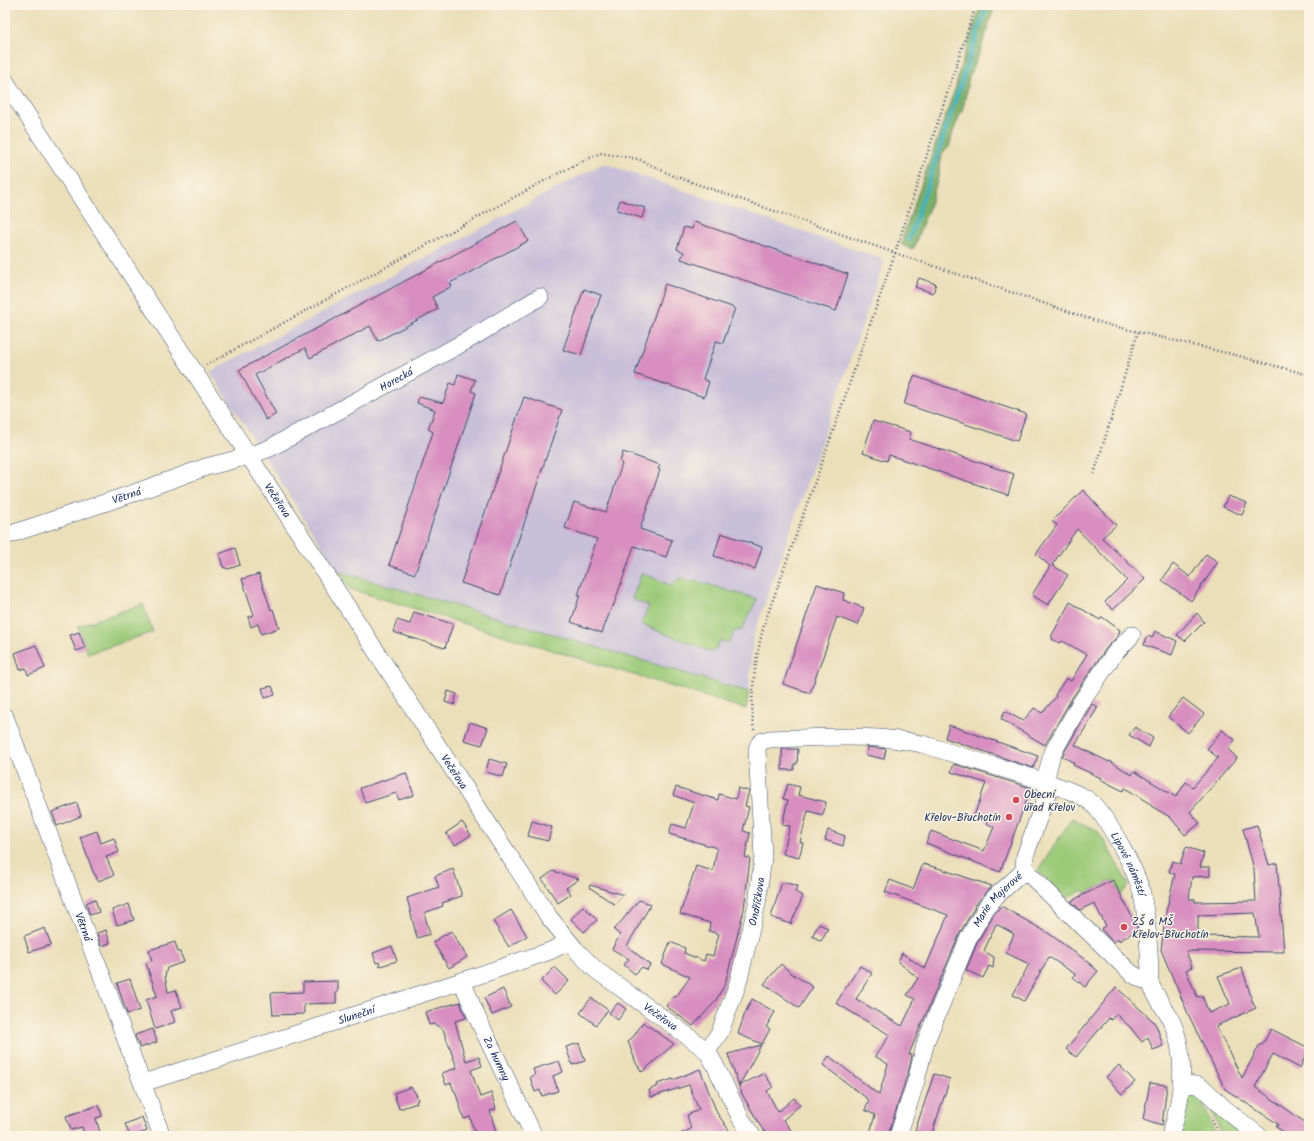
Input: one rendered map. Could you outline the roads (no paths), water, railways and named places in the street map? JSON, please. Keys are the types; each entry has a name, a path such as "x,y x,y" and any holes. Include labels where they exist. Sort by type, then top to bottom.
{"street":[{"name":"Večeřova","path":"5,81 548,915 568,942 596,970 689,1036 707,1051 715,1064 740,1117 752,1136"},
{"name":"Horecká","path":"249,456 270,448 357,401 468,340 540,297"},
{"name":"Větrná","path":"5,536 111,501 212,465 249,456"},
{"name":"Marie Majerové","path":"898,1136 914,1086 926,1041 969,937 990,903 1026,870 1024,867 1024,862 1047,794 1046,783 1049,762 1056,746 1080,704 1115,653 1132,635"},
{"name":"Větrná","path":"5,717 162,1136"},
{"name":"Lipové náměstí","path":"760,742 770,739 854,737 886,737 903,740 922,744 1046,783 1085,798 1094,805 1102,814 1138,880 1148,942 1150,982 1174,1028 1181,1056 1181,1084 1170,1136"},
{"name":"Ondříčkova","path":"707,1051 718,1037 732,1002 742,972 755,919 763,857 757,750 760,742"},
{"path":"1026,870 1131,973 1150,982"},
{"name":"Sluneční","path":"143,1083 462,981 550,951 568,942"},
{"name":"Za humny","path":"462,981 476,1015 533,1136"},
{"path":"1181,1084 1197,1085 1204,1089 1237,1119 1259,1136"}],"waterway":[{"path":"909,240 987,5"}],"place":[{"name":"Obecní úřad Křelov","path":"1016,800"},
{"name":"Křelov-Břuchotín","path":"1009,817"},
{"name":"ZŠ a MŠ Křelov-Břuchotín","path":"1124,927"}]}
